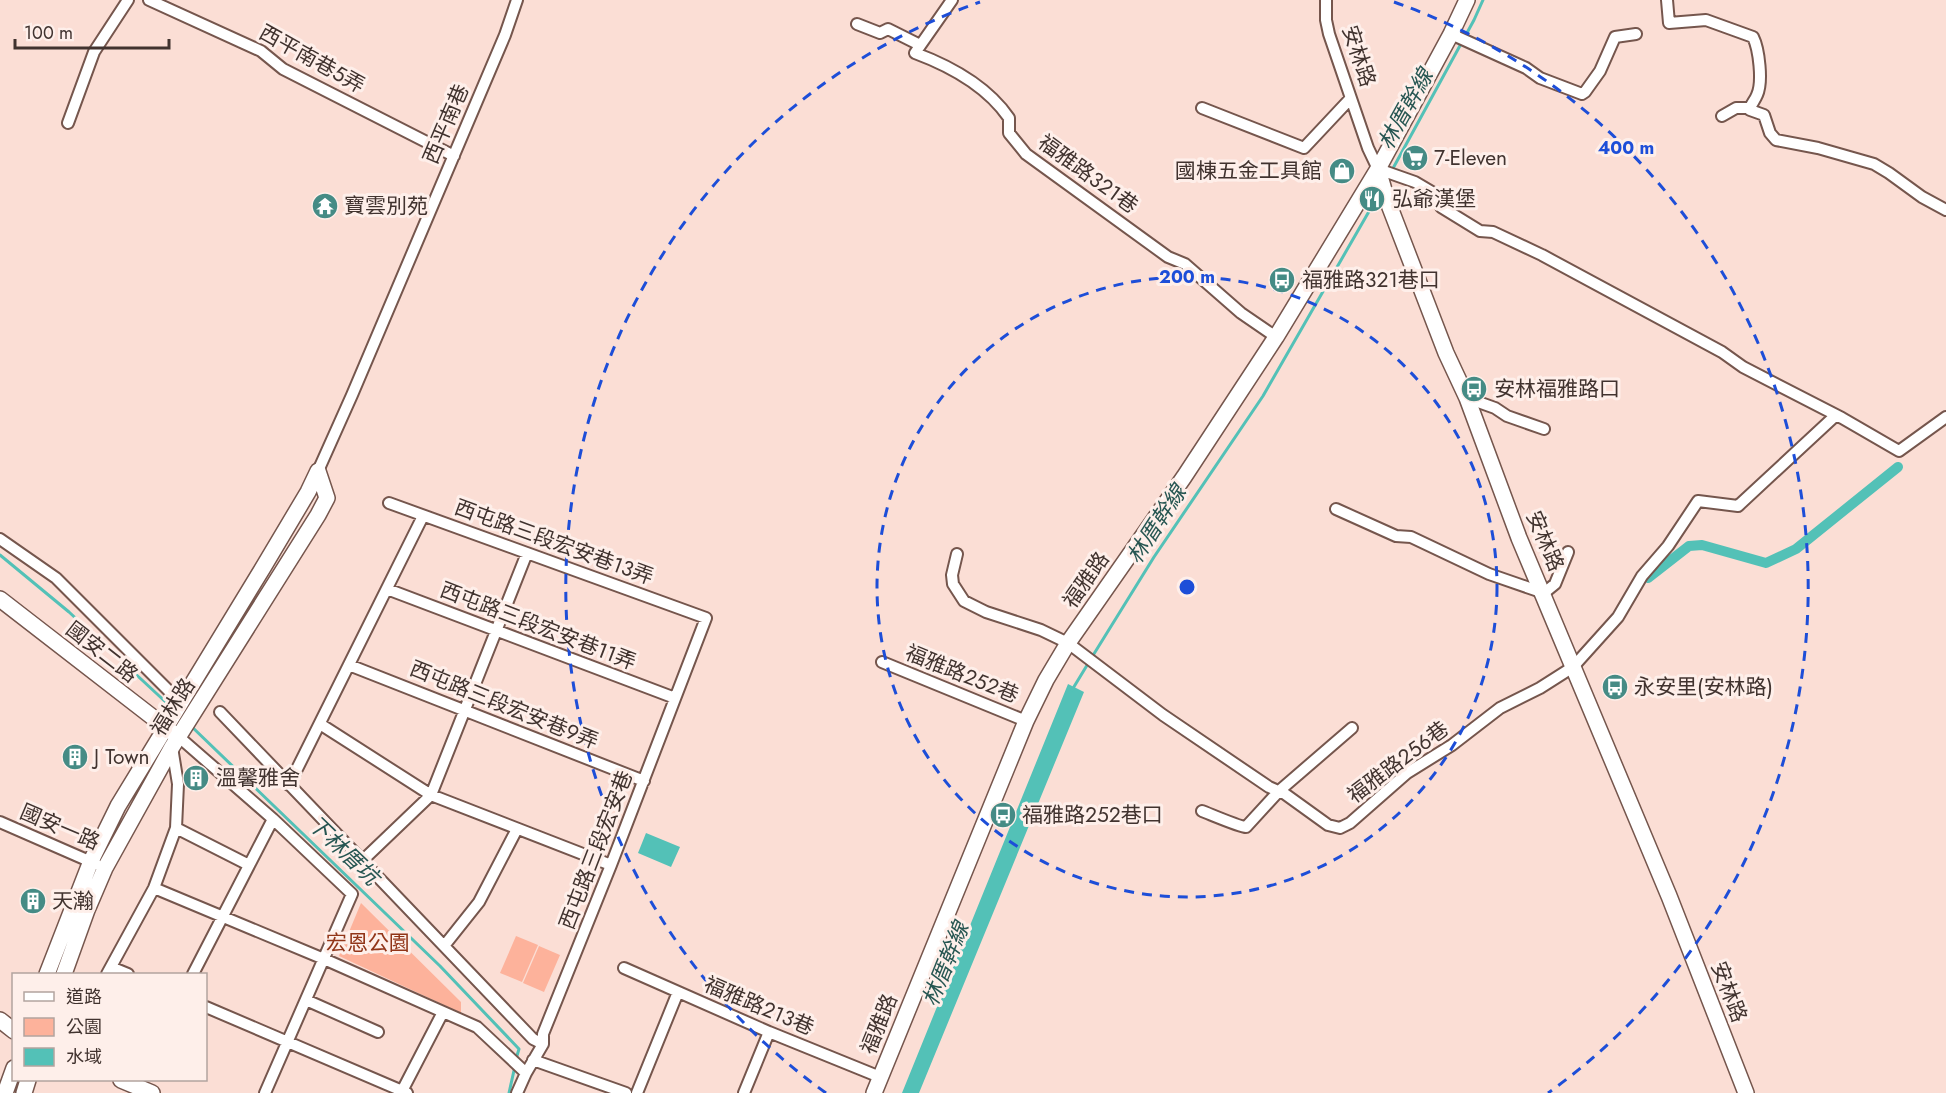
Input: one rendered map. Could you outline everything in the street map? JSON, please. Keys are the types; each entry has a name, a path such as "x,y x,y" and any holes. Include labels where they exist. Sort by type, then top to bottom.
{"street":[{"path":"68,123 94,52 128,0"},
{"name":"西平南巷5弄","path":"148,0 261,51 283,69 454,156"},
{"name":"西平南巷","path":"352,395 505,35 517,0"},
{"path":"857,24 880,33 888,29 920,45 952,0"},
{"name":"安林路","path":"1326,0 1329,34 1368,148 1381,173 1385,196 1446,353 1467,398 1519,538 1544,593 1669,896 1746,1093"},
{"name":"福雅路","path":"874,1093 1026,722 1046,680 1068,643 1184,477 1276,338 1381,173 1454,35 1467,0"},
{"path":"1667,0 1669,23 1706,20 1753,37 1759,70 1758,95 1750,108"},
{"path":"1454,35 1526,68 1540,78 1582,94 1600,71 1615,37 1636,34"},
{"name":"福雅路321巷","path":"920,45 915,53 938,61 997,102 1009,118 1009,133 1026,154 1168,257 1185,264 1241,313 1276,338"},
{"path":"1202,108 1304,148 1350,99"},
{"path":"1722,116 1736,108 1750,108 1764,115 1770,133 1776,140 1818,148 1874,164 1922,197 1946,210"},
{"path":"1381,173 1415,182 1437,195 1441,207 1480,231 1493,232 1542,255 1899,451 1946,417"},
{"name":"福林路","path":"65,973 87,910 98,865 118,806 308,492 352,395"},
{"path":"1467,398 1544,429"},
{"name":"福雅路256巷","path":"957,554 952,575 953,584 964,601 979,609 1041,630 1068,643 1163,715 1328,825 1340,828 1350,824 1407,773 1452,745 1500,708 1573,668 1618,617 1642,576 1668,546 1698,501 1738,506 1835,416"},
{"name":"福林路","path":"48,973 98,865 327,498 318,471"},
{"name":"西屯路三段宏安巷13弄","path":"389,503 706,618"},
{"path":"1336,509 1396,536 1411,537 1489,574 1544,593 1555,584 1568,552"},
{"path":"289,785 423,516"},
{"path":"0,539 56,578 174,713"},
{"path":"362,861 431,795 527,553"},
{"name":"西屯路三段宏安巷11弄","path":"387,589 675,698"},
{"name":"國安二路","path":"0,599 174,713 182,731"},
{"name":"西屯路三段宏安巷","path":"517,1093 543,1044 543,1034 706,618"},
{"name":"福雅路252巷","path":"882,662 1026,722"},
{"name":"西屯路三段宏安巷9弄","path":"349,664 644,781"},
{"path":"220,712 533,1039 543,1044"},
{"path":"320,724 431,795 611,865"},
{"path":"1202,811 1246,827 1279,791 1352,728"},
{"path":"182,731 352,894 265,1093"},
{"path":"109,971 154,888 176,828 182,731"},
{"path":"194,973 273,819"},
{"name":"國安一路","path":"0,822 98,865"},
{"path":"176,828 249,865"},
{"path":"444,946 479,902 517,829"},
{"path":"154,888 324,959 477,1027 526,1073"},
{"name":"福雅路213巷","path":"624,968 769,1032 880,1077"},
{"path":"637,1093 678,992"},
{"path":"306,1000 378,1032"},
{"path":"207,1007 287,1044 404,1092 443,1012"},
{"path":"0,1020 12,1029"},
{"path":"744,1093 769,1032"},
{"path":"533,1060 626,1093"},
{"path":"5,1093 12,1074"},
{"path":"136,1086 152,1093"}],"green space":[{"name":"宏恩公園","path":"361,903 461,1002 461,1013 339,956"},
{"path":"516,936 538,945 522,982 500,973"},
{"path":"539,946 560,955 544,992 523,983"}],"water":[{"path":"1068,684 1084,692 919,1093 902,1093"},
{"path":"646,833 680,847 671,867 638,853"}],"waterway":[{"name":"林厝幹線","path":"1391,172 1483,0"},
{"name":"林厝幹線","path":"1092,657 1154,557 1263,396 1379,194"},
{"path":"1648,578 1689,546 1702,545 1766,563 1796,549 1898,467"},
{"name":"下林厝坑","path":"0,555 69,612 171,707"},
{"name":"林厝幹線","path":"1072,690 1089,662"},
{"name":"下林厝坑","path":"191,726 440,966 519,1049 516,1059"},
{"name":"下林厝坑","path":"509,1093 515,1066"}],"place":[{"name":"7-Eleven","path":"1415,158"},
{"name":"國棟五金工具館","path":"1342,171"},
{"name":"弘爺漢堡","path":"1372,199"},
{"name":"寶雲別苑","path":"325,206"},
{"name":"福雅路321巷口","path":"1282,280"},
{"name":"安林福雅路口","path":"1474,389"},
{"name":"永安里(安林路)","path":"1615,687"},
{"name":"J Town","path":"75,757"},
{"name":"溫馨雅舍","path":"196,778"},
{"name":"福雅路252巷口","path":"1003,815"},
{"name":"天瀚","path":"33,901"}]}
